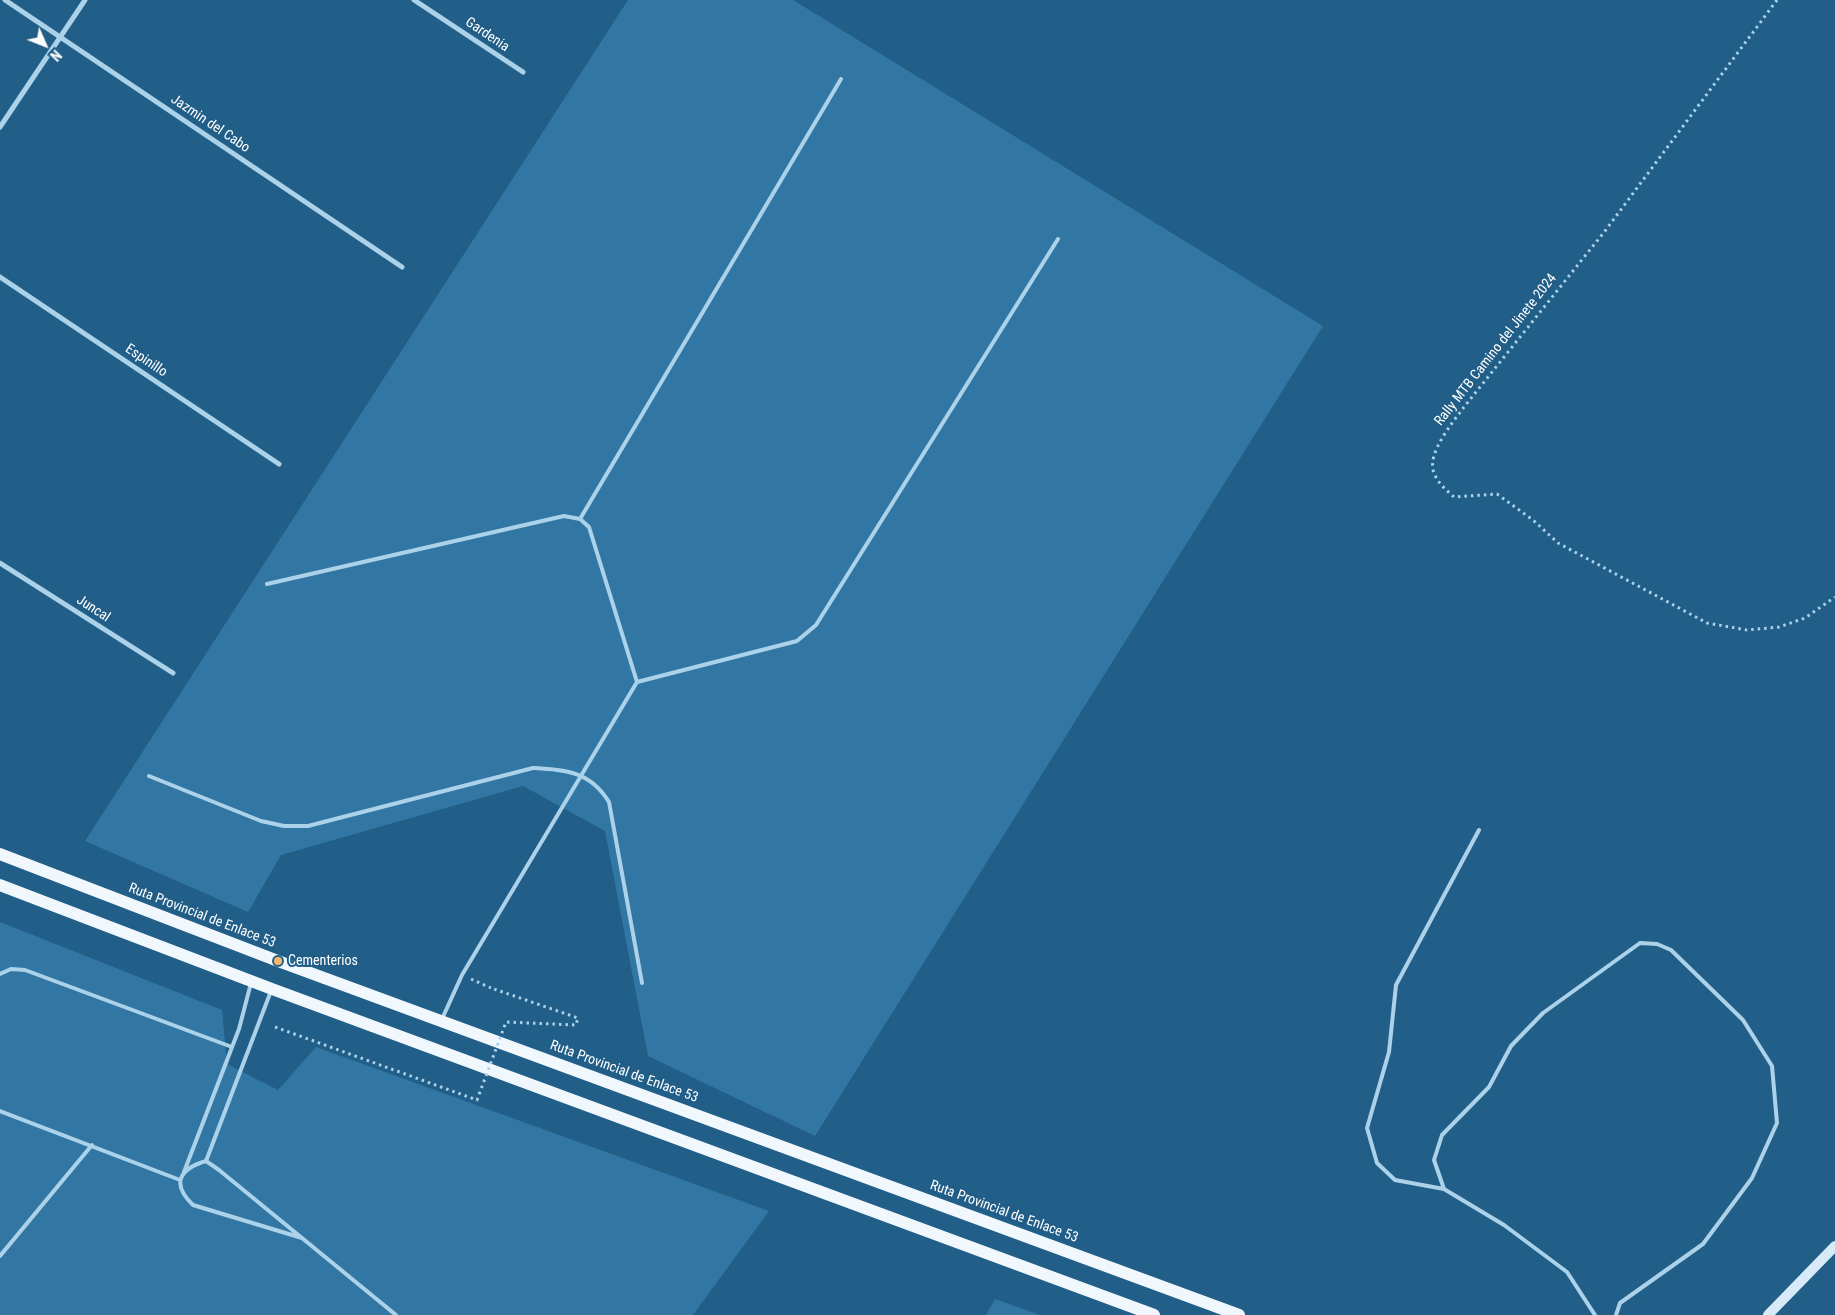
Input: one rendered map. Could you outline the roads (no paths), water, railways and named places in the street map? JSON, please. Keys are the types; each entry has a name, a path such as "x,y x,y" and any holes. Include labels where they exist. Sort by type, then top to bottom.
{"main road":[{"name":"Ruta Provincial de Enlace 53","path":"0,854 278,961 1239,1315"},
{"path":"0,885 272,989 1154,1315"}],"street":[{"name":"Jazmin del Cabo","path":"5,0 402,268"},
{"path":"0,127 85,0"},
{"name":"Gardenia","path":"414,0 523,72"},
{"name":"Espinillo","path":"0,277 279,464"},
{"name":"Juncal","path":"0,563 173,674"},
{"path":"1768,1315 1835,1246"}],"lane":[{"path":"580,519 841,79"},
{"path":"441,1020 462,975 637,682 797,641 816,625 1058,239"},
{"path":"266,584 564,516 580,519 589,527 637,682"},
{"path":"149,776 261,821 284,826 308,826 533,768 562,770 582,776 594,783 609,802 642,983"},
{"path":"1479,830 1396,985 1389,1052 1367,1128 1377,1163 1395,1180 1444,1189 1504,1225 1567,1272 1595,1315"},
{"path":"0,892 13,890"},
{"path":"1444,1189 1434,1160 1442,1135 1489,1088 1511,1046 1543,1013 1640,943 1657,944 1671,950 1743,1020 1772,1066 1778,1123 1752,1178 1703,1244 1620,1303 1616,1315"},
{"path":"0,974 11,969 26,970 232,1047"},
{"path":"252,981 239,1029 180,1180 180,1190 193,1205 302,1238"},
{"path":"206,1162 272,989"},
{"path":"0,1110 180,1180"},
{"path":"0,1256 92,1145"},
{"path":"184,1172 195,1165 206,1162 219,1170 396,1315"}],"place":[{"name":"Cementerios","path":"278,961"}]}
